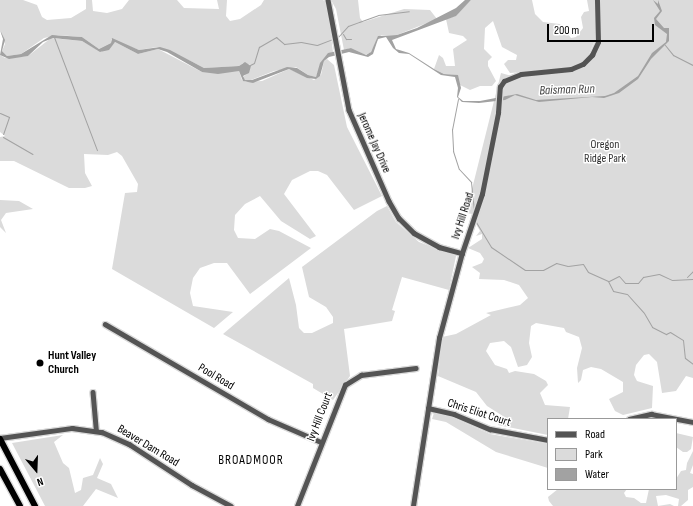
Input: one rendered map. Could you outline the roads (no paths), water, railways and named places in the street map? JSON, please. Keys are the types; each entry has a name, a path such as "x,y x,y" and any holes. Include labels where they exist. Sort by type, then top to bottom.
{"highway":[{"path":"0,438 35,506"},
{"path":"0,469 20,506"}],"street":[{"name":"Jerome Jay Drive","path":"328,0 335,29 344,93 354,124 394,211 406,226 422,239 438,247 462,252"},
{"name":"Ivy Hill Road","path":"413,506 439,338 462,252 482,194 502,84 512,77 571,69 588,59 595,49 600,33 597,0"},
{"name":"Pool Road","path":"105,324 253,411 321,442"},
{"name":"Ivy Hill Court","path":"297,506 339,396 349,381 368,374 416,368"},
{"path":"93,392 96,430"},
{"name":"Chris Eliot Court","path":"428,408 454,414 490,429 547,440"},
{"path":"633,418 651,414 672,418"},
{"path":"677,419 693,422"},
{"name":"Beaver Dam Road","path":"0,438 72,428 96,430 129,444 192,485 231,506"}],"water":[{"path":"465,0 471,0 456,16 392,40 396,49 409,53 444,74 458,75 461,88 458,97 463,101 480,101 517,94 536,100 605,96 614,93 638,76 652,53 666,42 667,34 655,25 654,18 660,11 653,0 658,4 658,0 662,11 656,19 664,28 669,28 669,41 651,59 638,79 619,93 604,98 592,97 539,102 515,95 505,100 479,103 462,102 457,97 458,88 455,77 441,75 409,54 399,53 393,48 386,37 378,39 373,54 368,57 349,52 329,57 324,61 320,76 316,79 307,78 289,69 253,83 243,81 239,71 218,74 202,72 167,52 158,49 138,54 115,42 109,50 100,52 82,41 53,38 43,42 28,56 9,59 0,55 3,39 0,30 5,40 2,51 7,56 21,54 52,35 82,37 99,49 111,43 112,38 139,50 160,47 170,50 204,68 239,66 245,62 251,66 249,73 243,76 245,80 252,80 287,67 297,68 308,75 316,77 320,63 328,53 351,48 366,55 371,52 378,36 397,35 417,28 456,8"}],"waterway":[{"path":"338,37 348,26 378,15 409,11"},
{"path":"343,34 346,39 351,39"},
{"path":"54,37 97,150"},
{"path":"250,65 254,63 259,47 276,37 284,44 301,42 317,45 333,39"},
{"path":"665,45 673,55 693,65"},
{"path":"458,99 452,129 453,151 459,169 471,182 474,210"},
{"path":"0,113 9,117 3,134"},
{"path":"3,137 32,154"},
{"path":"476,222 491,247 525,270 543,270 556,263 568,266 583,264 588,272 608,281 613,291 627,294 644,313 652,327 666,334 670,332 683,340 685,358 693,364"},
{"path":"687,277 693,271"},
{"path":"609,281 619,276 625,283 638,283 643,277 659,274 672,280 693,279"}],"place":[{"name":"Hunt Valley Church","path":"40,363"}],"district":[{"name":"BROADMOOR","path":"251,460"}],"water label":[{"name":"Baisman Run","path":"567,90"}],"park label":[{"name":"Oregon Ridge Park","path":"605,152"}]}
